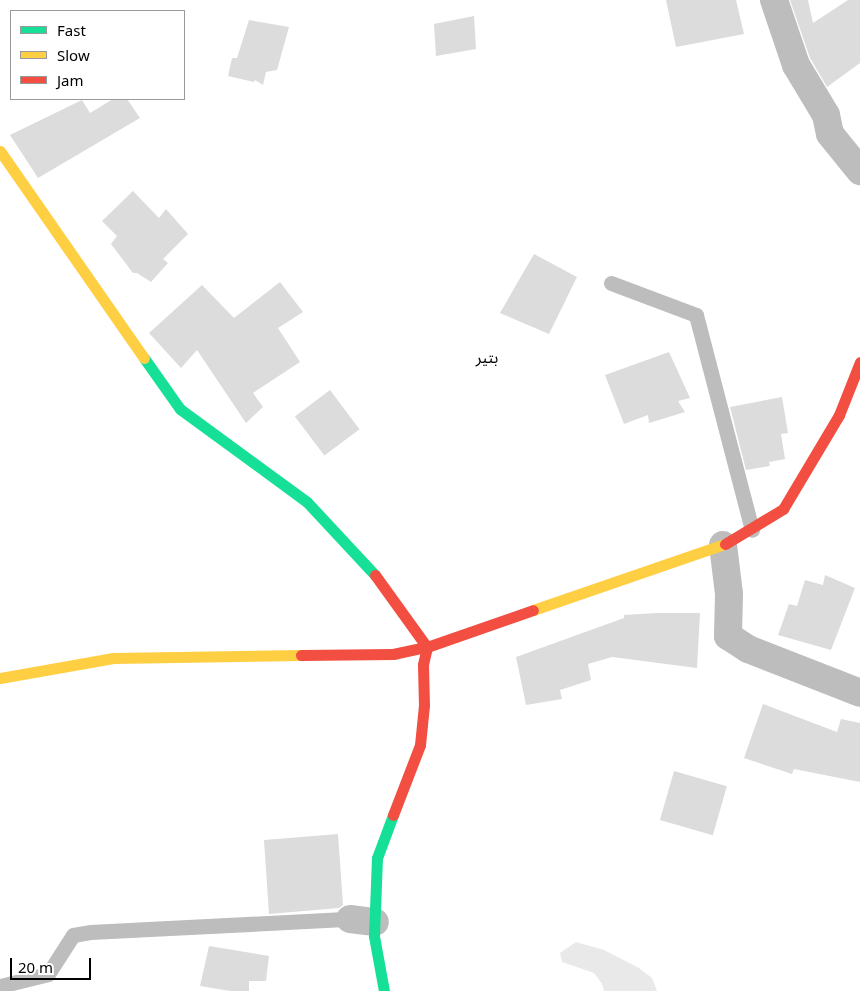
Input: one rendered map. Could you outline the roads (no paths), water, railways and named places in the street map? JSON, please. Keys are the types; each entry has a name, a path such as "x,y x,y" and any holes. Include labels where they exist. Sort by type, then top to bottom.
{"street":[{"path":"774,0 796,65 826,115 830,134 860,171"},
{"path":"0,151 180,410 307,502 371,570 427,647 423,665 424,705 420,745 377,858 362,921 374,936 384,991"},
{"path":"0,678 113,658 375,656 427,647 723,545 752,530 783,509 839,415 860,362"},
{"path":"723,545 729,594 728,636 748,649 860,693"}],"lane":[{"path":"611,283 696,315 752,530"},
{"path":"0,986 48,974 74,935 90,932 362,921"}],"district":[{"name":"بتير","path":"487,357"}]}
